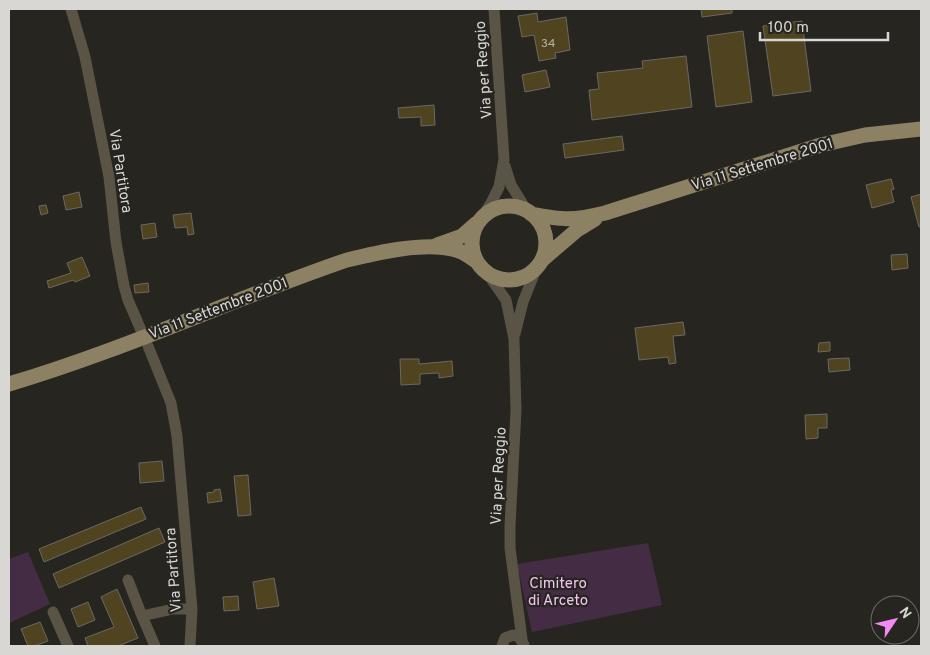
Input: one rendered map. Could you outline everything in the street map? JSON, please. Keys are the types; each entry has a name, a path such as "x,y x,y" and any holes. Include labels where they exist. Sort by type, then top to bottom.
{"main road":[{"name":"Via 11 Settembre 2001","path":"430,247 462,236 489,211 498,207 518,207 529,212 571,220 605,213 821,145 865,135 921,129"},
{"path":"529,212 540,224 545,236 546,249 539,265"},
{"name":"Via 11 Settembre 2001","path":"9,384 146,342 347,260 373,253 430,247 452,248 476,261 487,273 498,279 510,280 528,275 577,230 605,213"},
{"path":"476,261 472,250 472,238 480,219"}],"street":[{"name":"Via Partitora","path":"71,9 85,57 109,177 116,242 124,286 128,300 171,403 177,436 192,608 190,646"},
{"name":"Via per Reggio","path":"494,9 504,159 512,185 529,212"},
{"name":"Via per Reggio","path":"480,219 492,203 499,186 504,159"},
{"name":"Via per Reggio","path":"514,339 523,302 539,265"},
{"name":"Via per Reggio","path":"487,273 506,300 514,339 516,410 510,526 511,562 523,643"},
{"path":"128,580 155,646"},
{"path":"142,616 173,609 192,608"},
{"path":"54,612 68,646"},
{"name":"Via per Reggio","path":"502,642 518,614"},
{"name":"Via per Reggio","path":"502,642 516,636 523,643"}],"green space":[{"name":"Cimitero di Arceto","path":"648,543 662,605 532,632 517,564"},
{"path":"28,552 50,604 9,623 9,559"}],"building":[{"path":"701,9 732,9 732,13 702,17"},
{"path":"537,13 538,22 566,17 570,50 555,53 556,58 539,61 534,35 522,37 518,16"},
{"path":"802,21 811,91 773,96 763,26"},
{"path":"743,31 752,102 716,107 707,36"},
{"path":"686,56 692,107 592,120 589,90 599,89 597,73 643,68 642,61"},
{"path":"546,70 550,87 525,92 522,75"},
{"path":"434,105 435,125 421,126 421,117 399,118 398,108"},
{"path":"622,136 624,150 565,158 563,144"},
{"path":"891,179 894,189 891,190 894,202 872,208 866,185"},
{"path":"79,192 82,207 66,210 63,196"},
{"path":"921,194 921,227 919,227 911,197"},
{"path":"46,205 48,213 41,215 39,206"},
{"path":"191,213 194,234 188,235 187,227 175,228 173,215"},
{"path":"155,223 157,237 143,239 141,225"},
{"path":"907,254 908,268 892,270 891,255"},
{"path":"82,257 90,276 75,282 73,280 49,288 47,281 71,273 67,263"},
{"path":"148,283 149,292 135,293 134,285"},
{"path":"683,322 685,335 673,336 676,363 669,364 668,357 639,360 635,328"},
{"path":"830,342 830,351 818,352 819,343"},
{"path":"849,358 850,370 829,372 828,359"},
{"path":"400,359 419,359 419,364 452,361 453,376 439,378 439,373 420,374 420,384 401,385"},
{"path":"827,414 827,428 818,428 818,438 806,439 805,415"},
{"path":"162,461 164,481 140,483 139,463"},
{"path":"248,475 251,515 238,516 234,476"},
{"path":"220,489 222,501 208,503 207,493"},
{"path":"141,507 146,519 44,562 39,549"},
{"path":"159,528 165,542 59,588 53,574"},
{"path":"274,578 279,606 257,609 253,582"},
{"path":"117,589 138,638 118,646 88,646 85,638 114,627 101,597"},
{"path":"238,596 239,610 224,611 223,597"},
{"path":"88,602 95,620 78,627 71,609"},
{"path":"40,622 48,641 28,646 21,629"}]}
